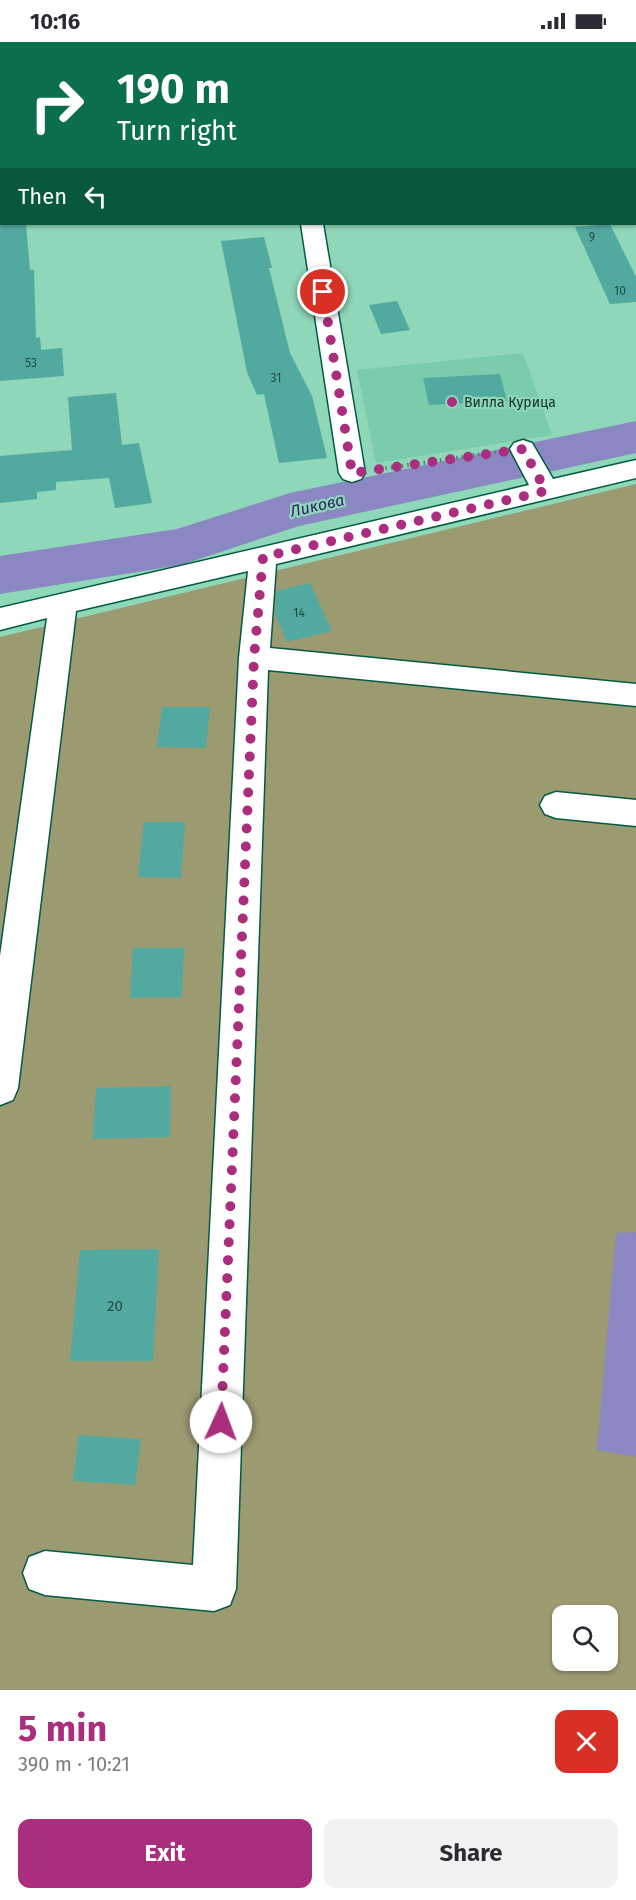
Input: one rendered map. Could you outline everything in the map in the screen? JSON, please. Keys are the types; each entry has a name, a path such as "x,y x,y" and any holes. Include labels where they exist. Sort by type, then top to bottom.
{"street":[{"path":"312,225 352,473"},
{"path":"523,449 542,483"},
{"path":"0,619 263,557 542,483 636,469"},
{"path":"45,1573 214,1589 254,658 263,557"},
{"path":"0,1088 63,604"},
{"path":"254,658 636,695"},
{"path":"556,805 636,813"}],"path":[{"path":"352,473 523,449"}],"shaded area":[{"name":"Вилла Курица","path":"523,353 552,435 376,463 357,370"},
{"path":"636,484 636,1690 0,1690 0,637"},
{"path":"636,1232 636,1457 597,1450 616,1233"}],"building":[{"path":"0,225 26,225 30,270 34,270 36,338 40,337 41,350 62,348 64,376 0,381"},
{"path":"610,225 636,277 636,302 610,304 575,227"},
{"path":"264,237 272,268 269,268 290,353 312,396 327,458 279,463 264,394 257,395 247,372 221,241"},
{"path":"397,301 410,330 381,334 369,305"},
{"path":"500,374 507,401 429,405 423,378"},
{"path":"116,393 122,445 139,443 152,503 115,508 109,478 56,482 56,490 37,492 37,499 0,503 0,456 72,450 68,397"},
{"path":"310,583 332,631 287,642 275,614 276,591"},
{"path":"162,707 210,707 206,748 157,747"},
{"path":"144,822 185,822 181,878 138,877"},
{"path":"133,948 184,948 182,997 130,998"},
{"path":"171,1086 170,1137 93,1139 96,1088"},
{"path":"159,1249 153,1361 70,1361 80,1250"},
{"path":"79,1435 141,1439 135,1485 73,1481"}],"waterway":[{"name":"Ликова","path":"0,575 181,547 290,510 636,437"}],"place":[{"name":"Вилла Курица","path":"452,402"}],"route":[{"path":"221,1422 254,658 263,557 546,491 523,449 352,473 323,292"}]}
